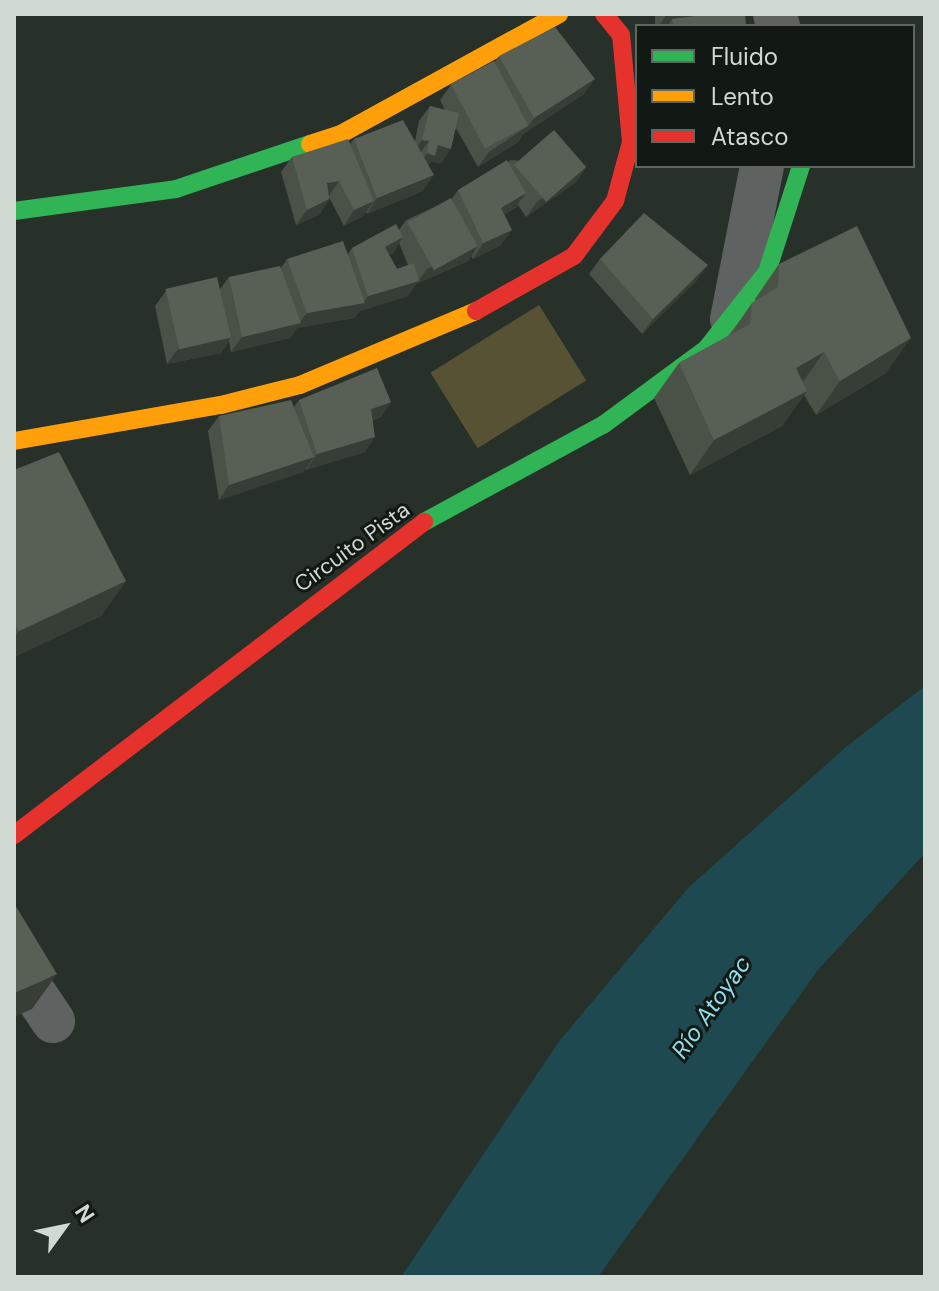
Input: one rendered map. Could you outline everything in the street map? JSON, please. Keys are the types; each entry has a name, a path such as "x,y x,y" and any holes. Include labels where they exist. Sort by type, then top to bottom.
{"street":[{"path":"14,211 176,189 341,134 559,14"},
{"path":"18,437 221,405 300,385 462,318 574,256 615,201 631,142 621,35 604,14"},
{"path":"732,319 762,168"},
{"name":"Circuito Pista","path":"14,835 415,527 616,416 669,381 732,319 767,272 800,168"},
{"path":"14,963 53,1021"}],"shaded area":[{"path":"539,305 586,380 478,448 430,373"}],"water":[{"name":"Río Atoyac","path":"925,686 925,853 818,970 598,1277 401,1277 560,1040 689,887 847,746"}],"building":[{"path":"745,14 746,24 673,24 672,19"},
{"path":"555,27 595,79 534,118 499,56"},
{"path":"494,61 528,125 485,148 451,84"},
{"path":"430,106 459,113 451,149 438,145 435,156 427,153 429,141 422,140"},
{"path":"403,120 434,175 377,198 354,139"},
{"path":"554,130 586,167 546,202 514,165"},
{"path":"348,139 374,201 354,210 339,181 327,183 329,199 307,210 292,157"},
{"path":"507,160 526,193 501,208 512,230 483,243 458,190"},
{"path":"451,198 478,246 434,270 407,222"},
{"path":"644,213 708,265 653,319 600,259"},
{"path":"396,224 403,237 385,247 397,269 414,263 419,281 368,296 352,248"},
{"path":"857,226 911,338 840,381 824,352 796,368 807,391 714,440 679,363 750,324 752,303 778,287 779,264"},
{"path":"343,241 365,303 307,313 287,259"},
{"path":"280,266 301,323 242,337 229,277"},
{"path":"217,277 231,337 179,349 165,289"},
{"path":"377,368 391,402 371,409 375,437 317,454 299,400"},
{"path":"291,400 314,457 229,485 219,416"},
{"path":"59,452 126,581 19,631 14,622 14,470"},
{"path":"14,903 57,974 14,993"}],"traffic: fast":[{"path":"14,211 176,189 310,144"},
{"path":"424,522 603,425 706,349 767,272 800,168"}],"traffic: slow":[{"path":"310,144 341,134 559,14"},
{"path":"14,441 221,405 300,385 476,311"}],"traffic: jam":[{"path":"476,311 574,256 615,201 631,142 621,35 604,14"},
{"path":"14,835 424,522"}]}
